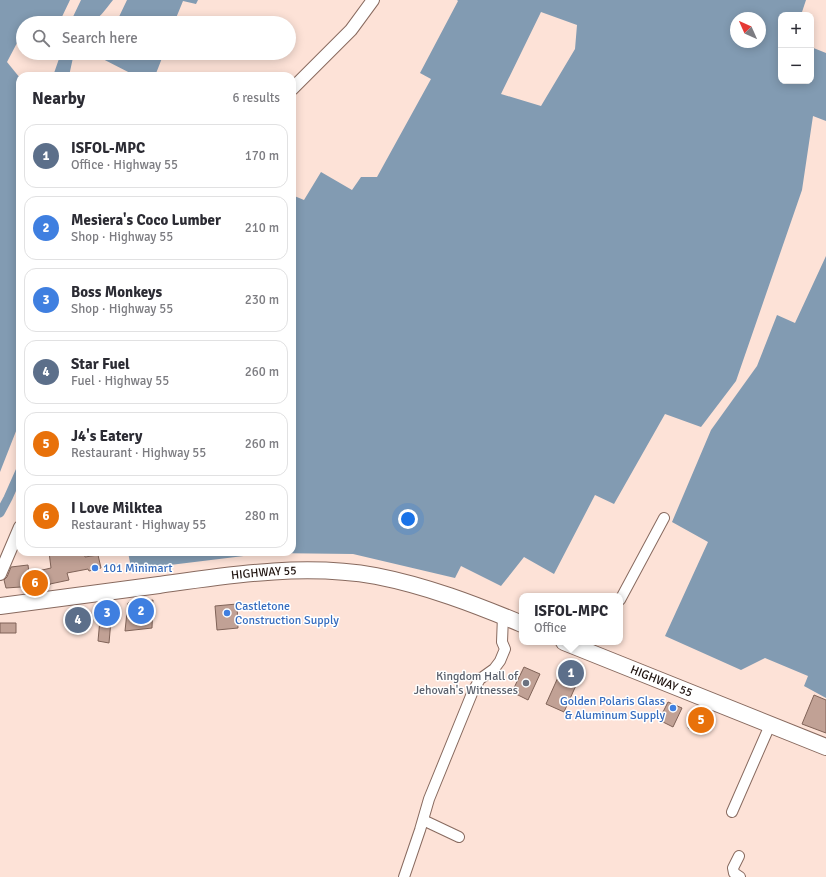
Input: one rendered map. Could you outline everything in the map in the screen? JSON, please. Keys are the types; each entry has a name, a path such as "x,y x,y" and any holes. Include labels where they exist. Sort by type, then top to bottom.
{"highway":[{"name":"HIGHWAY 55","path":"0,606 241,574 297,570 342,572 375,576 454,596 519,623"},
{"name":"HIGHWAY 55","path":"580,645 590,647 770,725 826,747"}],"street":[{"path":"296,85 351,30 373,0"},
{"path":"623,594 664,518"},
{"path":"0,574 16,536"},
{"path":"404,877 429,799 473,691 480,679 494,669 506,649 502,642 502,616"},
{"path":"732,812 770,725"},
{"path":"423,820 459,837"},
{"path":"739,856 732,868 734,873 740,877"}],"water":[{"path":"0,0 70,0 62,16 16,16 16,45 7,62 16,73 16,431 0,472"},
{"path":"81,0 113,0 100,16 73,16"},
{"path":"127,0 198,0 196,4 183,1 177,16 119,16"},
{"path":"457,0 806,0 802,12 778,12 778,84 814,84 814,48 826,53 826,121 813,116 802,190 736,381 701,427 665,414 614,504 595,495 554,574 524,557 501,586 461,566 455,578 353,554 296,553 296,197 304,200 321,172 352,190 361,177 377,177 431,79 420,73 458,1","holes":["541,12 577,25 575,49 541,106 501,94"]},
{"path":"59,60 72,60 70,72 54,72"},
{"path":"105,60 161,60 157,72 128,72"},
{"path":"826,256 826,698 804,686 808,676 765,658 741,670 665,636 708,542 672,522 711,430 757,366 777,315 795,323"},
{"path":"129,556 244,556 131,568"}],"building":[{"path":"50,556 98,556 101,568 89,571 88,569 67,573 69,580 50,585 6,588 4,580 7,577 11,567 28,565 29,573 51,568"},
{"path":"153,600 152,628 125,631 128,603"},
{"path":"237,604 238,628 217,630 215,606"},
{"path":"101,608 112,609 109,643 98,641"},
{"path":"82,612 83,627 73,627 72,613"},
{"path":"0,623 16,623 16,633 0,633"},
{"path":"564,664 582,672 564,712 546,704"},
{"name":"Kingdom Hall of Jehovah's Witnesses","path":"524,667 540,674 528,700 512,692"},
{"path":"814,695 826,700 826,733 802,724"},
{"path":"668,702 682,708 673,727 659,720"},
{"path":"694,713 706,718 700,733 688,728"}],"waterway":[{"path":"0,513 16,480"}],"place":[{"name":"101 Minimart","path":"95,568"},
{"name":"I Love Milktea","path":"35,583"},
{"name":"Mesiera's Coco Lumber","path":"141,611"},
{"name":"Boss Monkeys","path":"107,613"},
{"name":"Castletone Construction Supply","path":"227,613"},
{"name":"Star Fuel","path":"78,620"},
{"name":"ISFOL-MPC","path":"571,673"},
{"name":"Kingdom Hall of Jehovah's Witnesses","path":"526,683"},
{"name":"Golden Polaris Glass & Aluminum Supply","path":"673,708"},
{"name":"J4's Eatery","path":"701,720"}]}
